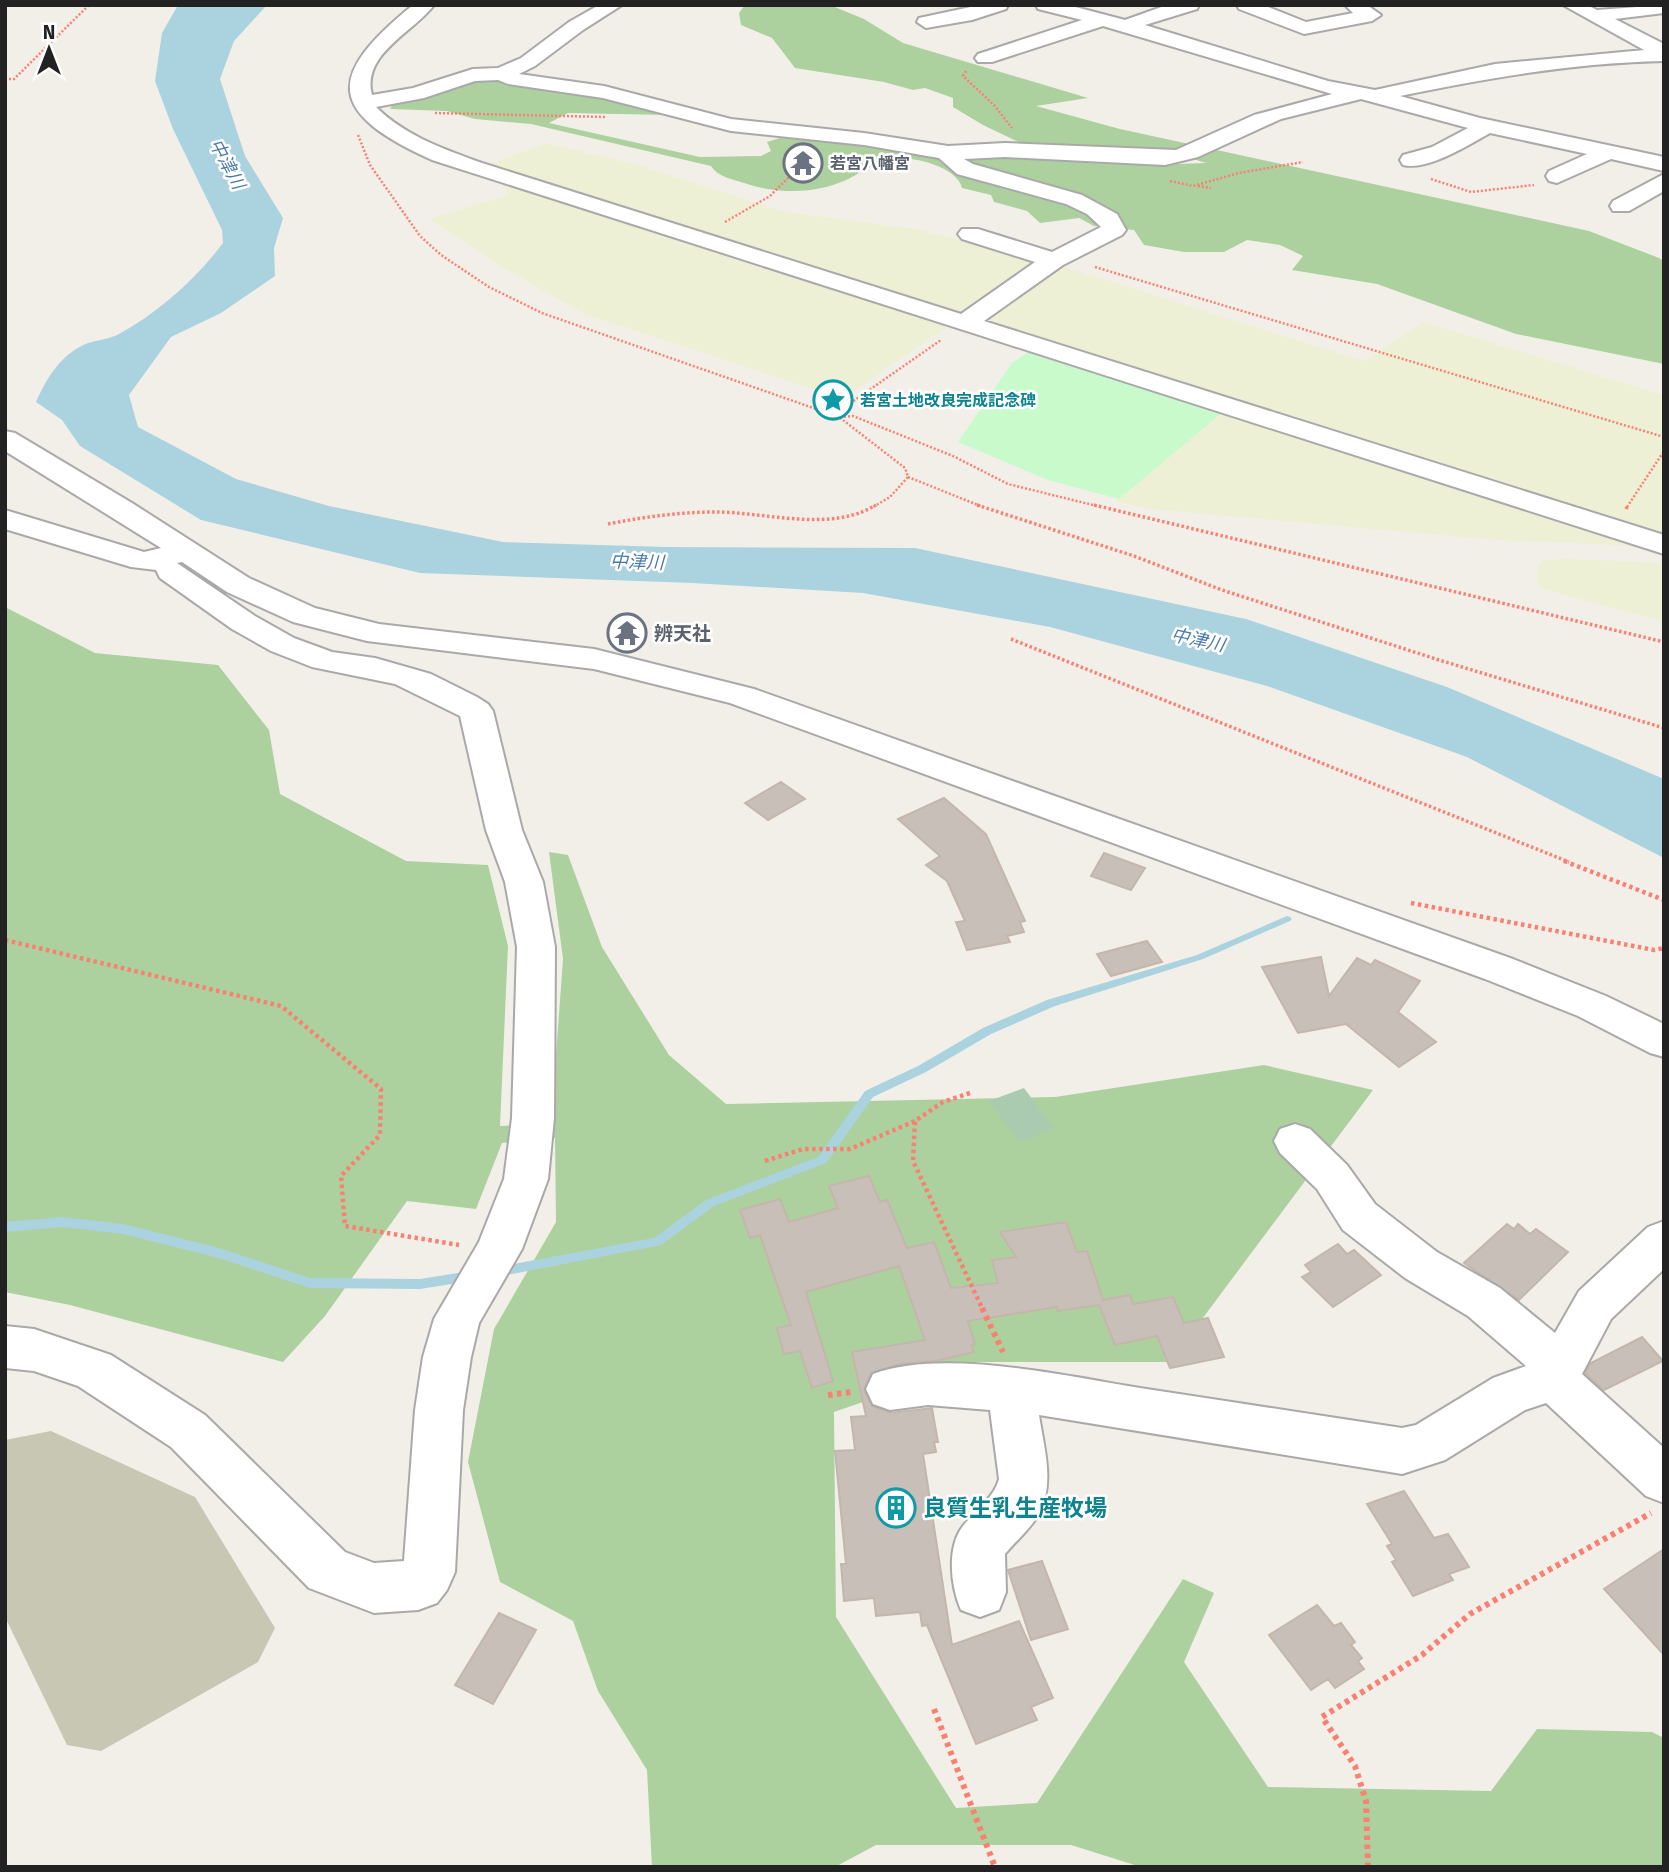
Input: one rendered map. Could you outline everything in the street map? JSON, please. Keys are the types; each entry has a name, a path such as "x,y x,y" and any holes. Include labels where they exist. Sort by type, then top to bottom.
{"street":[{"path":"425,5 385,40 375,53 359,83 359,94 378,124 426,150 1664,545"},
{"path":"365,107 417,94 472,75 502,74 528,62 576,26 613,5"},
{"path":"926,22 954,12 972,15 999,5"},
{"path":"1029,62 1130,27 1155,13 1189,5"},
{"path":"1251,11 1294,30 1373,15 1354,6 1356,5"},
{"path":"1572,5 1664,54"},
{"path":"1061,7 1324,86 1369,94 1488,126 1664,164"},
{"path":"1595,16 1657,9"},
{"path":"985,58 1102,20"},
{"path":"502,74 508,78 604,92 731,125 864,139 948,153 1014,150 1159,158 1184,157 1261,119 1369,94 1516,67 1664,54"},
{"path":"1474,57 1495,70"},
{"path":"1516,67 1541,81"},
{"path":"1411,160 1427,153 1436,154 1488,126"},
{"path":"1557,176 1609,152"},
{"path":"948,153 950,159 965,169 1078,201 1113,221 1114,230 1057,259 966,322"},
{"path":"1657,212 1624,204 1664,181"},
{"path":"970,234 1057,259"},
{"path":"5,439 170,556 263,635 324,660 385,670 429,685 476,711 504,830 524,882 536,947 533,1118 526,1179 499,1248 457,1319 447,1357 439,1410 429,1572 418,1585 374,1587 327,1570 188,1431 94,1370 34,1350 5,1347"},
{"path":"5,519 142,561 170,556 303,615 378,634 594,659 742,696 1557,992 1664,1042"},
{"path":"1296,1141 1332,1177 1359,1217 1421,1265 1484,1302 1664,1480"},
{"path":"890,1389 928,1384 1016,1390 1402,1451 1428,1444 1510,1393 1557,1373 1595,1305 1664,1240"},
{"path":"980,1592 979,1546 1019,1501 1024,1479 1016,1390"}],"path":[{"path":"5,79 14,79 89,5"},
{"path":"985,58 963,76 994,104 1019,135 1021,144 1014,150"},
{"path":"5,85 11,79"},
{"path":"608,117 365,107 358,121 358,140 405,218 441,255 489,286 542,313 839,417 905,468 908,477 967,502 1134,556 1222,590 1439,660 1664,728"},
{"path":"1159,158 1170,181 1175,184 1211,188"},
{"path":"1411,160 1422,175 1455,191 1495,193 1541,184 1557,176"},
{"path":"1193,186 1239,173 1303,162"},
{"path":"698,237 770,196 799,167"},
{"path":"1057,259 1664,437"},
{"path":"839,417 852,401 966,322"},
{"path":"839,417 853,416 953,456 1008,484 1664,642"},
{"path":"1613,529 1664,451"},
{"path":"608,524 659,514 722,512 839,518 867,512 908,477"},
{"path":"1011,639 1664,900"},
{"path":"1360,919 1367,906 1379,901 1409,902 1654,950 1664,947"},
{"path":"5,940 281,1006 381,1089 380,1135 341,1176 345,1226 425,1241 499,1248"},
{"path":"765,1161 803,1149 850,1149 915,1121 943,1102 970,1093"},
{"path":"915,1121 913,1161 1016,1390"},
{"path":"1368,1867 1366,1801 1355,1766 1322,1717 1422,1655 1469,1614 1664,1506"},
{"path":"934,1709 995,1867"}],"shaded area":[{"path":"547,143 642,166 786,212 917,229 1065,267 1364,361 1424,322 1664,395 1664,547 1496,540 1148,509 1115,501 1234,404 964,315 843,399 584,314 500,266 429,219 508,195 492,163"},
{"path":"1542,560 1651,562 1664,565 1664,622 1542,589 1538,585 1537,567"},
{"path":"51,1431 195,1497 275,1628 258,1662 101,1751 67,1745 5,1617 5,1440"}],"green space":[{"path":"745,5 830,5 864,19 903,43 1088,98 1036,106 1120,129 1589,231 1659,258 1664,261 1664,364 1516,334 1377,284 1292,270 1303,256 1280,245 1247,240 1224,252 1184,252 1144,245 1134,230 1094,226 1079,218 1040,223 1027,211 994,202 991,195 962,188 952,174 922,161 893,159 832,185 782,191 730,179 717,173 711,166 531,124 475,119 447,111 390,109 393,104 484,78 496,78 598,95 662,111 668,115 568,113 549,123 700,157 761,156 771,151 767,142 780,138 1006,155 1177,164 1206,163 1180,155 1031,148 953,107 953,98 925,88 913,90 884,82 795,68 772,38 741,25 739,13"},
{"path":"1031,350 1223,412 1119,499 1048,480 958,442 1012,363"},
{"path":"5,607 95,653 218,665 269,730 280,794 406,861 488,865 508,946 500,1126 551,1124 563,959 549,852 568,855 602,947 669,1055 726,1104 1055,1097 1264,1065 1373,1090 1170,1362 978,1362 834,1412 836,1617 956,1808 1037,1803 1183,1579 1214,1593 1184,1662 1268,1787 1491,1791 1537,1729 1652,1732 1664,1738 1664,1867 1141,1867 1071,1845 876,1845 835,1867 652,1867 647,1770 598,1691 573,1621 500,1582 468,1462 494,1329 556,1222 555,1138 502,1143 476,1209 407,1201 325,1316 283,1362 70,1305 5,1292"},
{"path":"1024,1088 1054,1128 1019,1142 989,1101"}],"water":[{"name":"中津川","path":"178,5 267,5 234,41 220,79 245,156 283,218 274,248 275,276 221,313 171,337 129,395 138,427 236,479 329,506 503,542 666,547 915,548 1246,619 1447,687 1664,779 1664,858 1467,757 1267,686 1050,627 863,593 692,583 420,573 201,520 80,446 62,420 36,402 50,375 70,353 88,343 115,336 148,316 189,282 223,243 222,230 173,129 155,81 162,33"}],"building":[{"path":"781,782 805,799 768,820 745,803"},
{"path":"944,798 986,834 1025,921 1020,922 1024,932 1007,936 1010,942 967,950 956,922 965,921 947,881 926,865 940,856 898,819"},
{"path":"1104,853 1145,868 1131,890 1091,876"},
{"path":"1147,941 1162,962 1111,976 1097,954"},
{"path":"1321,957 1329,996 1357,958 1371,965 1375,960 1420,981 1398,1012 1436,1042 1399,1067 1346,1024 1298,1033 1262,967"},
{"path":"869,1176 880,1202 887,1200 907,1248 934,1242 951,1288 998,1283 992,1260 1016,1257 1000,1232 1066,1222 1077,1252 1087,1251 1103,1300 1130,1295 1133,1304 1173,1297 1184,1323 1208,1318 1224,1357 1170,1368 1157,1336 1115,1345 1099,1305 1058,1311 1057,1307 968,1321 975,1344 971,1345 974,1352 936,1361 901,1364 871,1373 864,1390 872,1406 890,1413 932,1408 938,1442 934,1442 936,1452 923,1454 952,1645 1019,1621 1053,1698 1031,1707 1037,1720 976,1744 927,1625 922,1626 920,1612 876,1616 874,1598 844,1601 841,1564 846,1564 835,1451 855,1450 851,1417 866,1416 852,1352 925,1340 899,1266 806,1292 833,1381 812,1388 800,1351 784,1354 777,1328 791,1325 760,1235 750,1238 740,1210 780,1199 789,1222 838,1208 829,1186"},
{"path":"1507,1224 1514,1229 1518,1224 1530,1234 1536,1229 1568,1252 1519,1300 1464,1263"},
{"path":"1338,1244 1347,1254 1354,1250 1381,1275 1333,1307 1302,1277 1311,1272 1305,1265"},
{"path":"1642,1337 1663,1361 1604,1390 1585,1373 1591,1363"},
{"path":"1404,1491 1434,1538 1448,1534 1469,1567 1449,1574 1453,1580 1413,1596 1392,1562 1396,1560 1387,1546 1392,1544 1367,1504"},
{"path":"1664,1549 1664,1655 1604,1589"},
{"path":"1042,1561 1068,1629 1031,1640 1008,1570"},
{"path":"1317,1605 1334,1626 1341,1623 1355,1642 1351,1645 1362,1658 1358,1661 1364,1669 1335,1688 1328,1679 1311,1690 1269,1635"},
{"path":"499,1613 536,1630 493,1704 455,1685"}],"waterway":[{"path":"502,1271 657,1242 710,1203 822,1160 869,1094 922,1069 987,1031 1051,1003 1200,957 1287,919"},
{"path":"5,1227 63,1222 123,1229 219,1253 310,1283 420,1284 464,1277"}],"place":[{"name":"若宮八幡宮","path":"803,163"},
{"name":"若宮土地改良完成記念碑","path":"833,400"},
{"name":"辨天社","path":"627,633"},
{"name":"良質生乳生産牧場","path":"896,1508"}]}
